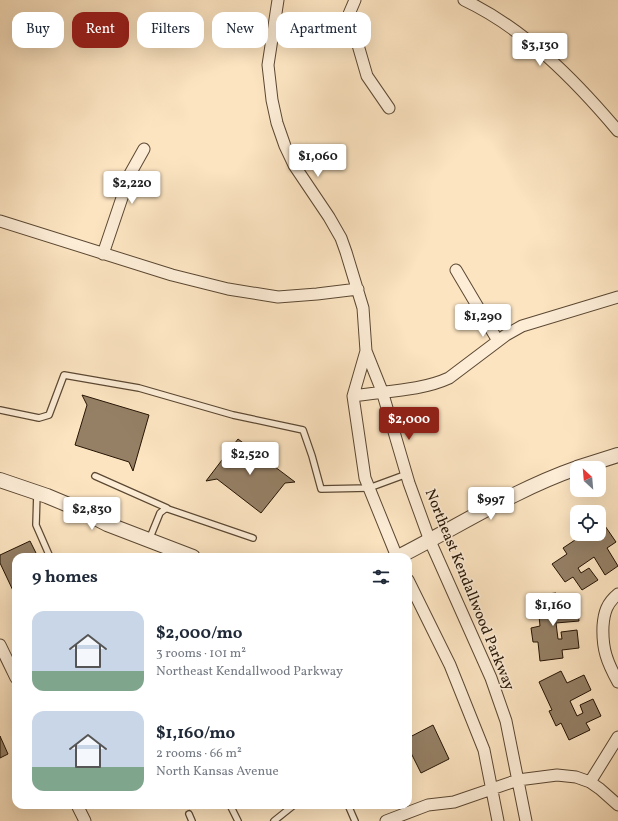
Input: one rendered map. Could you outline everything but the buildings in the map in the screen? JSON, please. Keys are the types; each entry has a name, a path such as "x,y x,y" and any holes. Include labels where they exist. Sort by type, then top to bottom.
{"street":[{"name":"Northeast Kendallwood Parkway","path":"278,0 268,65 272,100 277,123 285,146 294,165 329,216 341,238 363,308 366,351 382,391 407,474 430,540 491,678 506,721 526,821"},
{"path":"355,0 349,14 367,76 389,108"},
{"path":"464,0 502,22 534,46 565,74 618,131"},
{"path":"103,254 130,174 144,148"},
{"path":"0,221 172,275 228,289 278,297 358,289"},
{"path":"456,270 498,341"},
{"path":"353,396 421,387 440,382 449,378 498,341 522,326 618,297"},
{"name":"Northeast Kendallwood Parkway","path":"366,351 353,396 365,478 395,553"},
{"path":"599,461 618,455"},
{"path":"405,553 527,488 570,471"},
{"path":"0,480 37,492 78,509 107,524 183,553"},
{"path":"412,588 450,665 484,750 497,786 498,821"},
{"path":"618,594 607,605 604,614 602,641 606,658 618,682"},
{"path":"0,645 12,670"},
{"path":"590,782 618,738"},
{"path":"386,821 428,805 454,802 497,786 535,777 567,775 576,777 590,782 600,788 618,805"},
{"path":"79,809 85,821"}],"lane":[{"path":"0,410 39,418 49,415 64,375 139,388 233,415 303,430 321,489 369,488 407,474"},
{"path":"95,476 168,508 253,538"},
{"path":"37,492 36,525 48,553"},
{"path":"149,540 160,513 164,508 168,508"},
{"path":"232,809 238,821"},
{"path":"274,821 289,809"},
{"path":"350,809 355,821"},
{"path":"188,814 192,821"}]}
